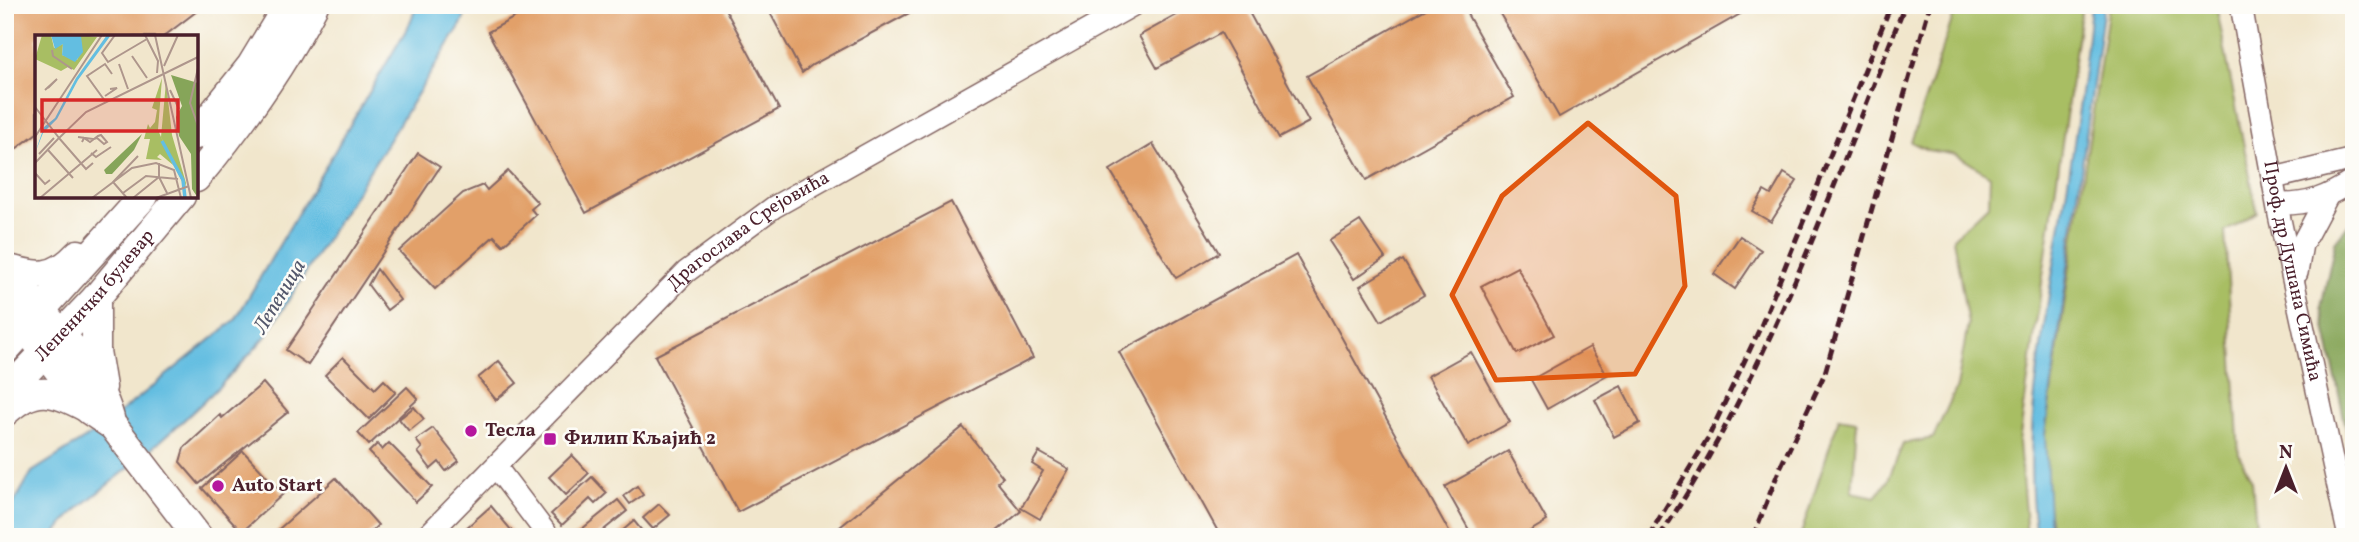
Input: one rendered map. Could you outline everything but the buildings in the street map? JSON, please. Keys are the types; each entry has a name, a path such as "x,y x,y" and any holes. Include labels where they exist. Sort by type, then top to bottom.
{"main road":[{"path":"198,132 251,66 288,5"},
{"path":"198,175 265,89 314,5"},
{"name":"Лепенички булевар","path":"5,350 142,198"},
{"name":"Лепенички булевар","path":"5,394 96,298 179,198"},
{"path":"5,269 28,274 55,273 66,267 93,242 117,227"},
{"path":"5,269 33,318 198,537"},
{"path":"96,298 97,366 102,412"},
{"path":"5,301 33,318"},
{"path":"5,412 31,395 49,391 102,412"}],"street":[{"name":"Драгослава Срејовића","path":"426,537 686,272 751,221 1133,5"},
{"name":"Проф. др Душана Симића","path":"2241,5 2266,130 2277,204 2349,537"},
{"path":"2274,178 2354,159"},
{"path":"2277,204 2300,204 2327,197 2354,180"},
{"path":"2295,282 2302,244 2327,197"},
{"path":"496,467 549,537"}],"highlighted area":[{"path":"1588,123 1676,196 1685,286 1635,374 1496,380 1452,295 1502,196"}],"green space":[{"path":"1957,5 2082,5 2019,442 2027,537 1800,537 1839,418 1857,421 1852,492 1876,497 1888,480 1903,444 1933,438 1957,387 1968,324 1953,238 1989,204 1990,176 1957,155 1927,150 1911,142"},
{"path":"2109,5 2216,5 2257,212 2225,232 2239,455 2252,481 2257,537 2053,537 2044,485 2045,434"},
{"path":"2354,218 2354,467 2321,307 2335,242"}],"water":[{"name":"Лепеница","path":"417,5 469,5 462,23 266,336 198,406 78,509 53,537 5,537 5,518 32,472 97,431 235,320 409,25"},
{"path":"2091,5 2104,5 2045,434 2050,537 2036,537 2031,464 2035,391 2077,126"}],"railway":[{"path":"1648,537 1708,438 1761,326 1891,5"},
{"path":"1659,537 1734,411 1766,345 1825,210 1905,5"},
{"path":"1753,537 1780,468 1825,373 1930,5"}],"place":[{"name":"Тесла","path":"471,431"},
{"name":"Филип Кљајић 2","path":"550,439"},
{"name":"Auto Start","path":"218,486"}]}
